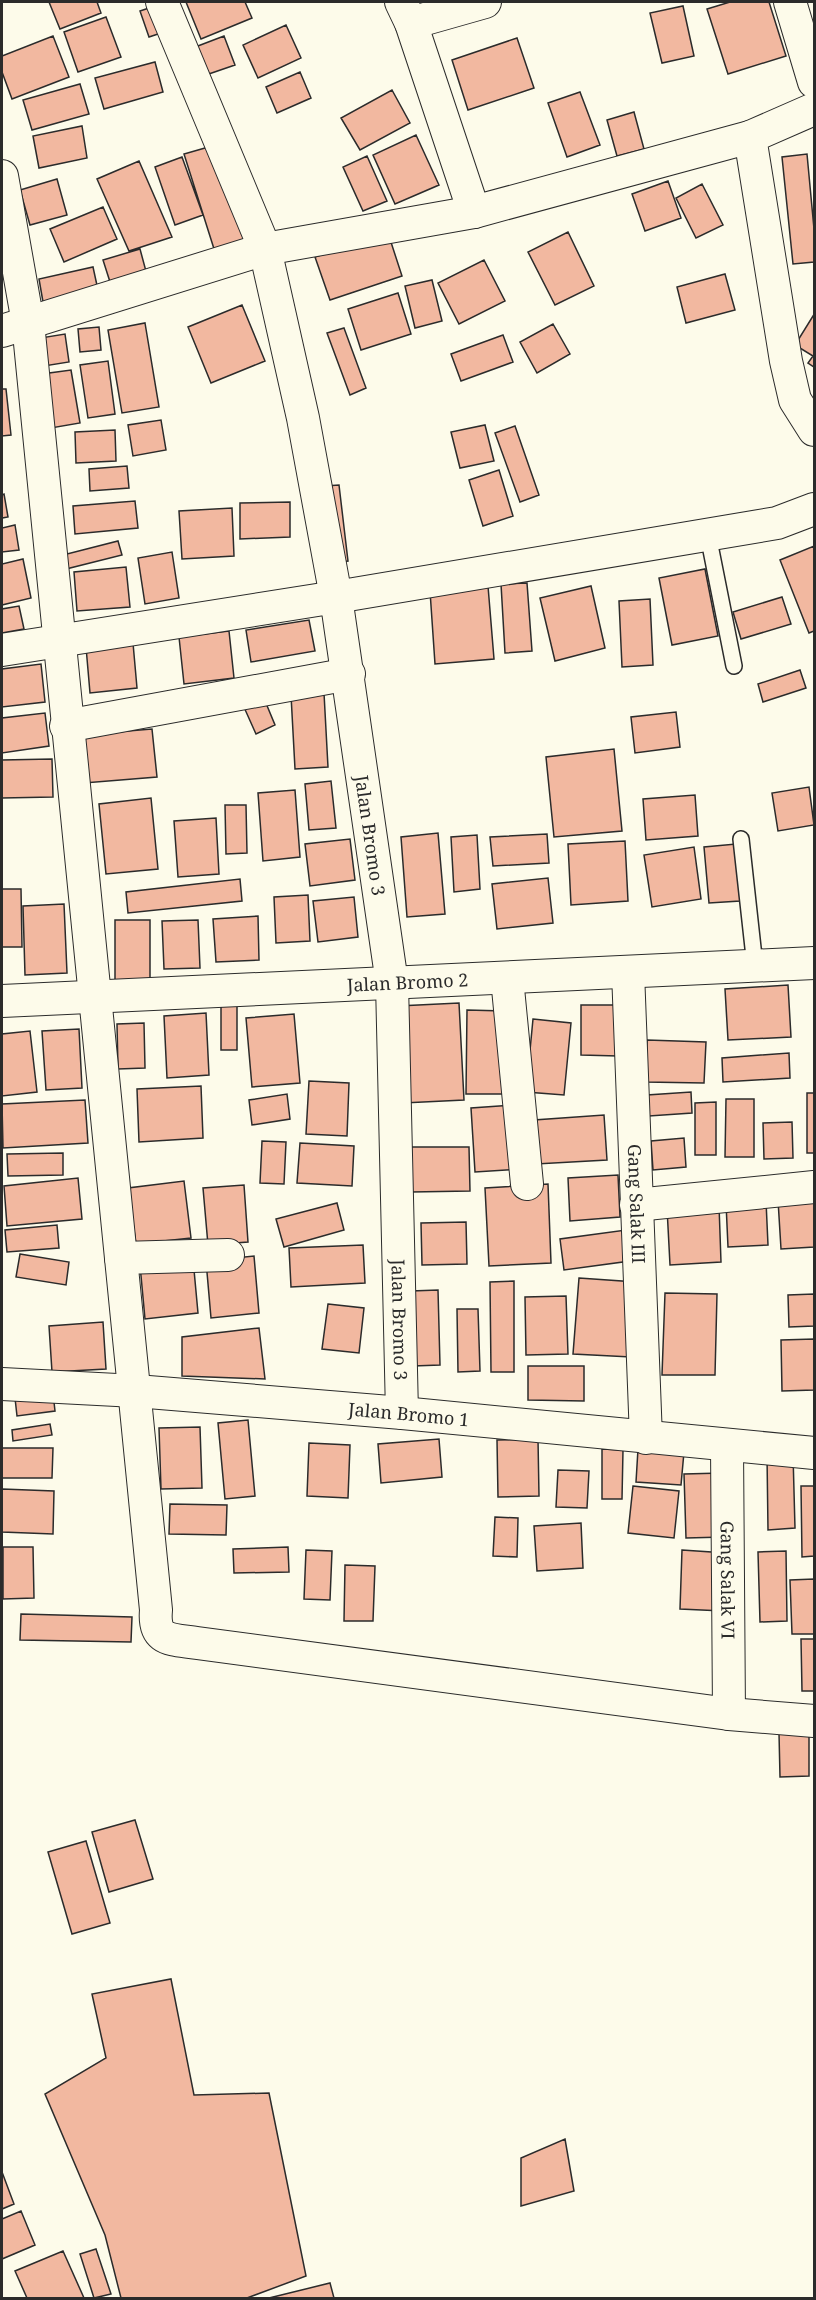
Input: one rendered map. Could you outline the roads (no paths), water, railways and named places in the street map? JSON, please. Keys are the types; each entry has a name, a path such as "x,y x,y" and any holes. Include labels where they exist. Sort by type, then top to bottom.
{"street":[{"name":"Jalan Bromo 3","path":"162,2 265,249 303,418 336,597 349,674 392,983 402,1413"},
{"path":"474,212 406,12 485,2"},
{"path":"790,2 814,82"},
{"path":"15,327 265,249 474,212 750,137 814,109"},
{"path":"750,137 786,361 795,400 814,430"},
{"path":"2,176 15,327 60,640 66,726 136,1391 156,1610 155,1624 158,1632 167,1638 729,1714 814,1721"},
{"path":"2,650 708,535 777,523 814,509"},
{"path":"66,726 349,674"},
{"name":"Jalan Bromo 2","path":"2,1001 814,963"},
{"name":"Gang Salak III","path":"628,972 646,1438"},
{"path":"507,978 527,1184"},
{"path":"636,1205 814,1187"},
{"path":"121,1258 228,1255"},
{"name":"Jalan Bromo 1","path":"2,1384 136,1391 402,1413 814,1453"},
{"name":"Gang Salak VI","path":"728,1446 729,1714"}],"lane":[{"path":"708,535 734,666"},
{"path":"741,839 755,966"}]}
